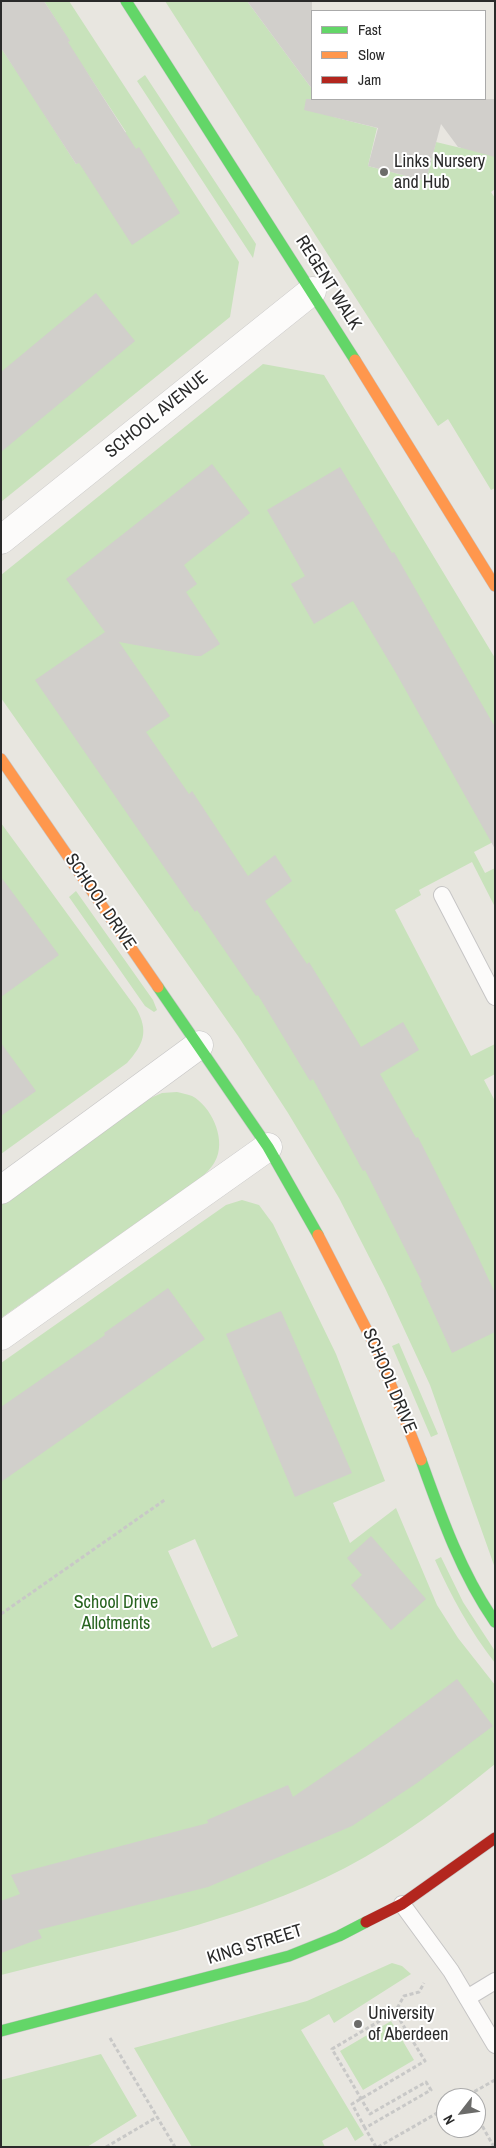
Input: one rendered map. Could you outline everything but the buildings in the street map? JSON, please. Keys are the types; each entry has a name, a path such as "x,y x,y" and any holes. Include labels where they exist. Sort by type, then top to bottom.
{"street":[{"name":"REGENT WALK","path":"126,1 312,291 495,586"},
{"name":"SCHOOL AVENUE","path":"1,540 312,291"},
{"name":"SCHOOL DRIVE","path":"1,759 268,1148 332,1258 376,1348 404,1415 448,1533 480,1600 495,1622"},
{"path":"1,1190 199,1046"},
{"path":"1,1336 268,1148"},
{"name":"KING STREET","path":"1,2031 289,1956 339,1936 402,1904 495,1838"}],"lane":[{"path":"442,895 495,997"},
{"path":"402,1904 451,1971 495,2045"},
{"path":"467,1998 495,1980"}],"path":[{"path":"1,1614 166,1499"},
{"path":"365,2128 431,2090 426,2082 370,2114 332,2049 395,2012 404,1996 419,1992 425,1977 421,1971 441,1957"},
{"path":"395,2012 425,2061 352,2104 377,2147 436,2114"},
{"path":"122,2060 175,2147"},
{"path":"482,2088 495,2080"},
{"path":"106,2147 157,2117"},
{"path":"486,2133 494,2147"}],"green space":[{"path":"44,1 69,1 239,262 230,317 1,502 1,48 20,76 69,41","holes":["84,68 126,132 76,164 35,99"]},
{"name":"Links Nursery and Hub","path":"165,1 247,1 311,88 311,100 321,100 334,117 377,128 368,166 426,181 436,142 461,148 480,133 495,153 495,189 491,192 495,198 495,488 491,490 448,419 438,426"},
{"path":"145,75 256,244 253,258 137,81"},
{"path":"263,364 324,375 495,658 495,841 474,852 485,873 495,868 495,907 472,862 419,890 421,895 395,910 471,1056 495,1044 495,1074 484,1080 495,1101 495,1568 430,1385 385,1288 339,1198 288,1113 238,1036 1,698 1,575"},
{"path":"1,823 136,1008 142,1024 143,1037 137,1050 127,1063 1,1154"},
{"path":"76,891 153,1000 157,1010 154,1012 145,1006 69,897"},
{"path":"177,1092 192,1096 199,1101 215,1123 218,1132 219,1149 216,1160 211,1167 203,1176 1,1318 1,1205 146,1100 162,1093"},
{"name":"School Drive Allotments","path":"242,1200 259,1205 273,1224 336,1354 385,1481 333,1503 350,1543 396,1508 437,1605 458,1638 495,1685 495,1764 404,1833 345,1868 304,1887 263,1904 177,1931 1,1975 1,1363 226,1205","holes":["195,1539 238,1636 212,1648 168,1551"]},
{"path":"399,1343 438,1434 431,1437 392,1346"},
{"path":"441,1557 463,1602 495,1651 495,1663 469,1626 448,1587 435,1560"},
{"path":"392,1963 402,1966 411,1974 334,2023 329,2014 301,2030 364,2135 355,2141 347,2127 322,2141 325,2147 192,2147 134,2048 307,2001"},
{"path":"391,2021 414,2060 363,2090 340,2051"},
{"path":"101,2054 137,2116 87,2147 1,2147 1,2080"}],"traffic: fast":[{"path":"126,1 355,360"},
{"path":"158,987 268,1147 318,1235"},
{"path":"421,1460 444,1523 462,1564 495,1622"},
{"path":"1,2031 289,1956 339,1936 366,1922"}],"traffic: slow":[{"path":"355,360 495,586"},
{"path":"1,759 158,987"},
{"path":"318,1235 376,1348 421,1460"}],"traffic: jam":[{"path":"366,1922 402,1904 495,1838"}],"place":[{"name":"Links Nursery and Hub","path":"384,172"},
{"name":"University of Aberdeen","path":"358,2024"}]}
